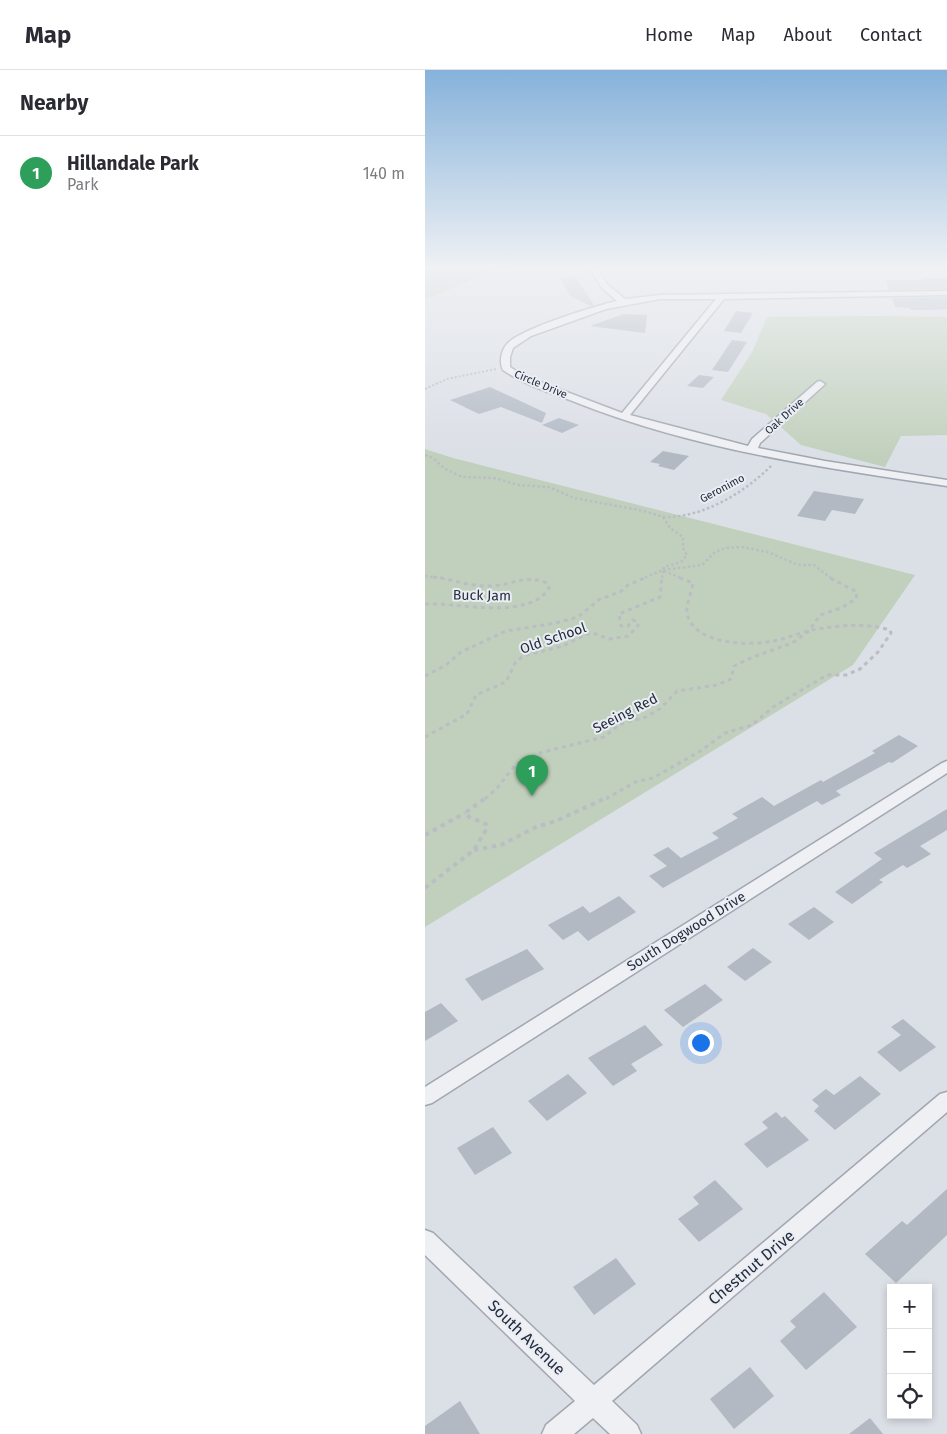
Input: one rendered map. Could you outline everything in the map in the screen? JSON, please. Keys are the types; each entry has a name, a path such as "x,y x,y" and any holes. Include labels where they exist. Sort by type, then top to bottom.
{"street":[{"name":"Circle Drive","path":"541,330 525,336 509,347 505,359 506,368 519,377 624,417 751,450 861,471 947,483"},
{"path":"624,417 695,330"},
{"name":"Oak Drive","path":"751,450 756,441 820,384"},
{"name":"South Dogwood Drive","path":"425,1097 947,766"},
{"name":"Chestnut Drive","path":"555,1434 947,1100"},
{"name":"South Avenue","path":"425,1240 628,1434"}],"path":[{"path":"425,389 453,377 484,370 506,368"},
{"path":"425,455 433,458 445,469 462,477 494,478 519,485 549,487 574,498 644,511 663,518 670,528 683,537 683,548 687,555 681,562 670,564 664,567 663,570 627,585 620,592 600,600 578,617 556,623 506,631 461,652 446,665 425,676"},
{"name":"Geronimo","path":"663,518 687,516 729,497 753,482 781,456"},
{"name":"Seeing Red","path":"465,813 484,800 498,787 516,764 539,753 604,737 620,724 646,716 661,708 677,691 717,685 731,679 734,666 743,660 793,642 810,630 819,615 841,608 856,598 857,592 825,575 820,568 814,565 798,565 767,552 742,547 725,548 715,552 702,565 663,570"},
{"path":"474,850 501,845 536,827 556,822 600,802 635,782 653,778 702,750 725,733 751,725 773,707 805,687 827,676 847,675 860,669 878,652 891,633 890,630 883,627 865,626 810,630 767,642 735,642 711,638 700,632 688,618 687,612 693,591 693,583 663,570"},
{"name":"Old School","path":"425,737 467,714 476,695 506,682 515,662 523,656 563,646 586,634 596,634 609,639 627,636 638,626 638,622 633,620 628,626 621,626 619,614 660,597 663,570"},
{"name":"Buck Jam","path":"425,576 493,586 513,583 523,577 535,578 547,583 549,588 546,595 539,600 512,607 425,604"},
{"path":"425,835 465,813 469,817 486,824 487,828 474,850 425,888"}],"green space":[{"path":"762,330 947,330 947,435 901,436 885,467 801,445 766,414 721,400 752,352"},
{"path":"425,449 453,458 915,575 853,665 425,927"}],"building":[{"path":"619,330 645,330 645,333"},
{"path":"725,330 743,330 741,333 724,331"},
{"path":"732,340 747,342 728,372 712,370"},
{"path":"699,375 714,377 703,388 687,386"},
{"path":"490,387 546,413 542,423 501,407 479,414 450,400"},
{"path":"559,418 579,425 562,433 542,425"},
{"path":"663,451 689,456 674,470 650,462"},
{"path":"814,491 864,499 855,514 832,510 825,521 797,516"},
{"path":"899,735 918,746 892,763 889,762 836,791 841,795 822,805 817,801 663,888 649,876 667,866 653,855 668,847 681,858 719,838 712,833 738,818 732,814 762,797 774,806 821,780 823,782 875,753 872,751"},
{"path":"947,809 947,830 920,846 931,854 907,868 903,865 879,880 883,882 852,904 835,892 882,859 874,853"},
{"path":"619,896 636,912 588,941 578,931 563,940 548,925 583,906 590,913"},
{"path":"814,907 834,922 809,940 788,924"},
{"path":"753,948 772,962 745,981 727,967"},
{"path":"527,949 544,969 482,1001 465,979"},
{"path":"705,984 723,1000 683,1027 664,1010"},
{"path":"441,1003 458,1021 425,1041 425,1012"},
{"path":"903,1019 936,1047 900,1072 877,1052 901,1035 891,1027"},
{"path":"645,1025 663,1045 631,1064 637,1071 613,1086 588,1058"},
{"path":"568,1074 587,1093 547,1121 528,1101"},
{"path":"860,1076 881,1094 835,1130 814,1111 819,1106 812,1100 826,1089 834,1095"},
{"path":"776,1112 782,1118 785,1116 809,1140 767,1168 744,1144 768,1128 762,1122"},
{"path":"493,1127 512,1153 475,1175 457,1148"},
{"path":"715,1180 743,1209 699,1242 678,1219 699,1204 693,1197"},
{"path":"947,1189 947,1235 896,1283 865,1254 902,1221 907,1225"},
{"path":"616,1258 636,1284 594,1315 573,1287"},
{"path":"824,1292 857,1327 806,1370 780,1341 796,1327 790,1321"},
{"path":"750,1367 774,1396 734,1429 710,1399"},
{"path":"460,1401 480,1434 425,1434 425,1426"},
{"path":"870,1418 883,1434 849,1434"}],"place":[{"name":"Hillandale Park","path":"532,796"}]}
